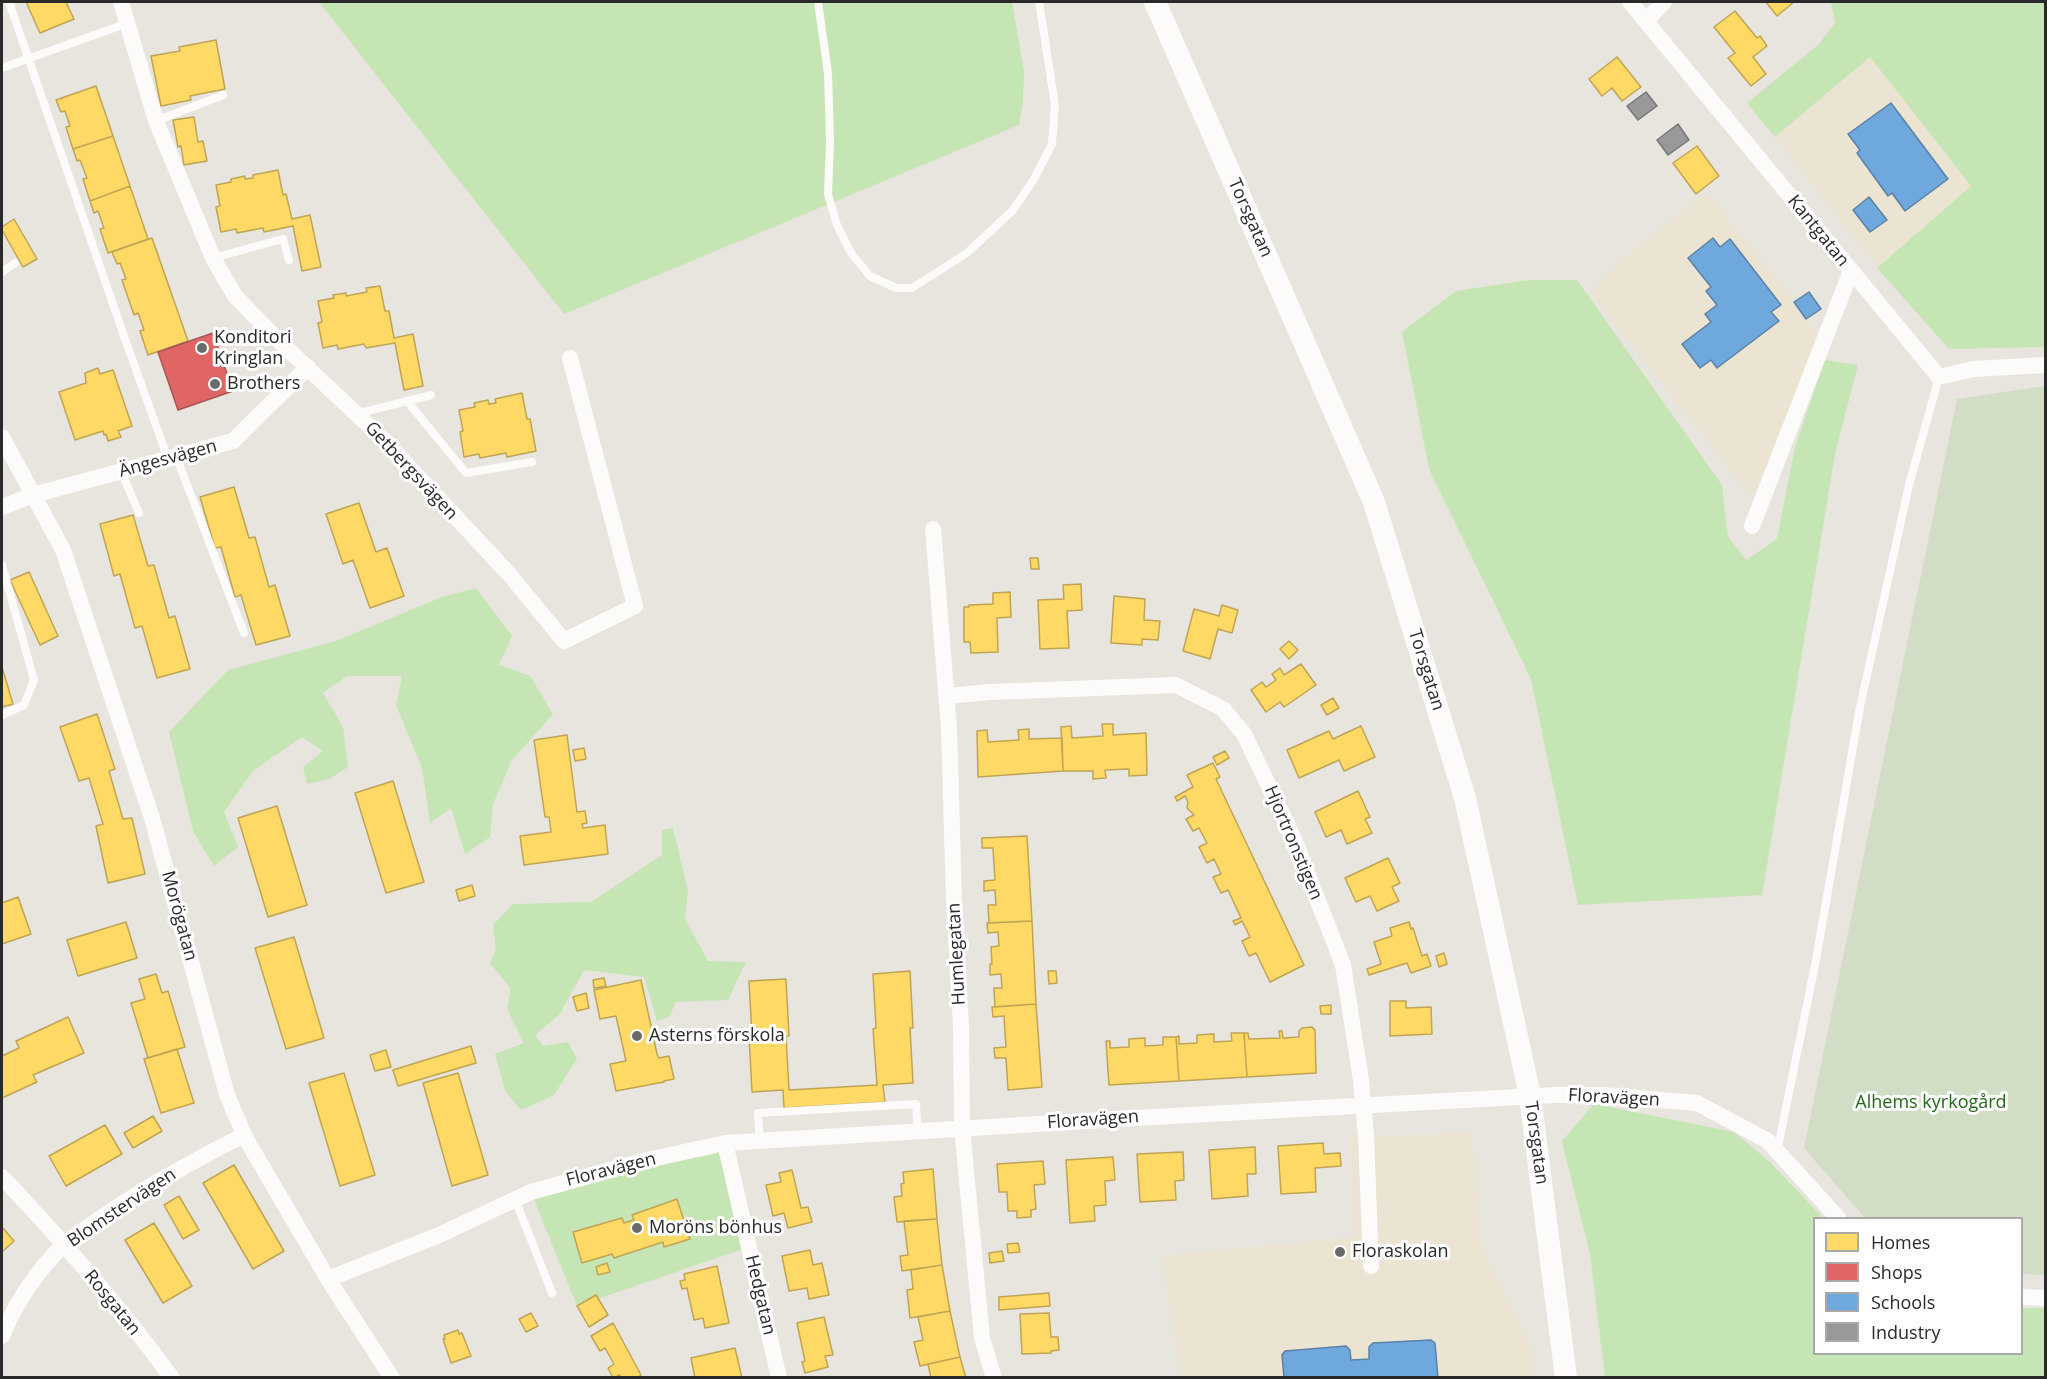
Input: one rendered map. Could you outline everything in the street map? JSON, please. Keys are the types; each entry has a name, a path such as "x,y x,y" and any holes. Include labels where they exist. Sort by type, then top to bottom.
{"main road":[{"name":"Torsgatan","path":"1155,2 1374,502 1465,798 1530,1096 1566,1377"}],"street":[{"name":"Getbergsvägen","path":"121,2 156,121 213,258 235,296 384,440 508,574 564,641 635,606 570,358"},
{"name":"Kantgatan","path":"1629,2 1939,377"},
{"path":"1646,21 1664,2"},
{"path":"1752,526 1851,271"},
{"path":"1939,377 1973,369 2046,365"},
{"name":"Ängesvägen","path":"2,507 33,495 233,441 261,416 308,367"},
{"name":"Morögatan","path":"2,437 63,550 152,818 227,1095 245,1137 328,1279 392,1377"},
{"name":"Humlegatan","path":"933,529 947,696 961,1027 962,1128 982,1338 994,1377"},
{"name":"Hjortronstigen","path":"947,696 990,692 1176,685 1223,709 1244,734 1294,839 1342,965 1361,1080 1369,1177 1371,1266"},
{"name":"Floravägen","path":"328,1279 437,1236 531,1192 643,1161 725,1143 1530,1096 1603,1095 1697,1103 1768,1141 1837,1217"},
{"name":"Blomstervägen","path":"2,1336 9,1319 38,1274 64,1245 150,1185 201,1156 242,1136 245,1137"},
{"name":"Hedgatan","path":"725,1143 779,1377"},
{"name":"Rosgatan","path":"2,1177 64,1245 172,1377"},
{"path":"2023,1297 2046,1298"}],"lane":[{"path":"9,2 125,339 244,633"},
{"path":"818,2 828,74 828,194 837,225 851,253 870,276 896,288 912,288 967,253 1013,210 1034,179 1052,144 1055,105 1039,2"},
{"path":"2,68 128,23"},
{"path":"156,121 223,95"},
{"path":"213,258 283,240 289,260"},
{"path":"2,272 15,263"},
{"path":"1777,1152 1816,960 1860,707 1909,484 1939,377"},
{"path":"356,414 431,395"},
{"path":"407,401 466,473 532,462"},
{"path":"121,471 139,513"},
{"path":"2,565 34,680 24,705 2,715"},
{"path":"760,1141 758,1113 916,1104 918,1131"},
{"path":"515,1199 552,1293"}],"shaded area":[{"path":"1870,57 1971,186 1877,268 1775,137"},
{"path":"1706,192 1794,301 1809,292 1821,309 1806,320 1819,335 1752,498 1591,293 1620,261"},
{"name":"Floraskolan","path":"1472,1133 1482,1249 1530,1346 1532,1377 1182,1377 1161,1256 1353,1237 1350,1137"}],"green space":[{"path":"319,2 1012,2 1024,71 1023,100 1019,125 564,314"},
{"path":"1831,2 2045,2 2045,347 1949,349 1877,268 1971,186 1870,57 1775,137 1747,103 1818,45 1835,23"},
{"path":"1529,280 1577,280 1722,485 1728,537 1746,560 1777,539 1795,447 1825,360 1858,365 1835,454 1762,895 1578,905 1531,679 1429,469 1402,332 1456,291"},
{"name":"Alhems kyrkogård","path":"2045,386 2046,1275 2023,1274 2023,1217 1864,1217 1804,1148 1957,399"},
{"path":"476,588 512,636 499,665 530,676 553,714 512,760 493,804 490,837 465,854 451,808 430,823 422,768 396,705 402,676 347,676 323,693 343,727 348,767 329,779 307,784 303,767 323,751 302,737 253,771 224,812 238,847 214,866 193,831 169,732 228,670 336,641 442,597"},
{"path":"673,828 688,891 685,919 708,961 746,962 728,1000 676,1002 669,1017 657,1021 644,977 584,970 560,1014 535,1035 543,1046 568,1042 577,1059 554,1095 521,1110 505,1091 495,1054 524,1043 507,1009 511,989 490,963 496,950 493,925 513,904 591,902 662,855 662,830"},
{"path":"1594,1104 1734,1132 1770,1162 1822,1217 1813,1217 1813,1355 2023,1355 2023,1308 2045,1308 2045,1377 1605,1377 1590,1254 1562,1141"},
{"path":"725,1143 749,1247 577,1306 531,1192"}],"building: Homes":[{"path":"26,2 66,2 74,19 40,33"},
{"path":"1766,2 1794,2 1777,16"},
{"path":"1735,11 1757,38 1760,36 1767,46 1753,57 1766,74 1751,86 1728,58 1735,53 1714,27"},
{"path":"216,40 225,89 190,96 191,100 161,106 151,56 180,51 179,47"},
{"path":"1617,57 1641,87 1622,101 1612,88 1602,96 1589,79"},
{"path":"96,86 113,136 73,149 66,127 70,126 65,111 61,112 56,100"},
{"path":"194,117 198,142 203,141 207,161 184,165 173,120"},
{"path":"113,136 130,186 90,201 83,179 87,178 73,149"},
{"path":"1697,146 1719,176 1696,194 1673,163"},
{"path":"278,170 283,195 286,194 292,219 310,215 321,267 302,271 293,226 264,232 263,228 237,233 236,229 221,232 216,207 220,206 216,185 231,182 231,179 245,176 245,179 253,178 253,175"},
{"path":"130,186 148,239 108,253 100,229 104,228 98,211 94,213 90,201"},
{"path":"14,219 37,259 23,267 2,230 2,227"},
{"path":"152,238 188,341 148,355 140,331 144,330 138,313 134,315 122,280 126,279 120,263 117,264 112,252"},
{"path":"380,286 385,311 389,311 394,338 413,334 423,386 404,390 395,343 366,348 364,344 338,349 337,345 323,348 318,323 322,322 318,301 334,298 333,295 346,293 346,296 367,292 366,288"},
{"path":"98,368 100,374 113,370 132,426 118,431 121,437 108,441 103,431 75,440 59,392 86,383 85,373"},
{"path":"522,393 536,451 507,457 506,453 480,458 479,454 464,457 459,410 475,407 474,403 488,400 489,404 496,403 495,399"},
{"path":"234,487 249,538 255,537 269,587 275,585 290,636 256,645 241,595 235,597 221,547 215,548 200,497"},
{"path":"359,503 376,552 387,548 404,596 370,608 353,560 343,564 326,514"},
{"path":"133,515 148,566 154,565 169,618 175,616 190,669 157,678 142,626 135,628 120,574 114,576 100,524"},
{"path":"1030,558 1038,558 1039,569 1031,569"},
{"path":"29,572 58,636 40,645 10,580"},
{"path":"1081,584 1082,610 1067,611 1069,648 1040,649 1038,600 1064,599 1063,585"},
{"path":"1010,592 1011,617 997,618 998,652 971,653 970,642 964,642 964,607 993,604 993,593"},
{"path":"1114,596 1145,599 1144,620 1160,621 1158,640 1142,639 1142,645 1111,643"},
{"path":"1222,605 1238,610 1232,633 1218,629 1210,659 1183,651 1194,609 1219,616"},
{"path":"1289,641 1298,650 1289,659 1280,649"},
{"path":"1301,664 1316,685 1284,707 1280,702 1266,712 1251,690 1262,682 1266,687 1276,680 1272,674 1280,668 1284,675"},
{"path":"2,667 13,704 2,707"},
{"path":"1333,698 1339,708 1327,715 1321,705"},
{"path":"97,714 115,769 109,771 123,819 132,818 145,874 108,883 96,826 103,824 89,778 79,781 60,727"},
{"path":"1102,724 1113,724 1113,735 1146,733 1147,775 1129,776 1129,769 1105,770 1106,778 1093,779 1093,771 1063,771 1061,727 1071,726 1072,738 1103,736"},
{"path":"1361,726 1375,757 1344,771 1339,760 1299,778 1287,750 1329,731 1333,739"},
{"path":"1029,729 1029,739 1062,738 1063,771 978,777 977,731 987,730 988,742 1019,740 1018,730"},
{"path":"567,735 577,812 585,811 587,823 582,824 583,828 605,825 608,854 524,865 520,836 551,832 549,817 545,817 534,740"},
{"path":"584,748 586,759 575,761 573,750"},
{"path":"1225,751 1229,758 1217,765 1213,757"},
{"path":"1213,763 1220,777 1216,779 1304,965 1270,982 1256,953 1249,956 1242,941 1250,937 1242,921 1235,925 1233,921 1241,918 1228,890 1221,893 1213,877 1221,874 1214,859 1207,863 1199,847 1207,843 1199,828 1193,831 1186,819 1194,815 1187,808 1188,802 1185,796 1177,801 1175,797 1193,787 1187,775"},
{"path":"393,781 424,882 386,893 355,793"},
{"path":"1358,791 1370,817 1365,819 1372,833 1347,844 1341,830 1326,837 1315,812"},
{"path":"277,806 307,905 268,917 238,818"},
{"path":"1027,836 1032,921 989,923 988,905 996,905 995,890 984,891 984,881 995,880 993,848 982,848 982,838"},
{"path":"1388,858 1400,883 1392,887 1399,901 1377,911 1370,896 1356,902 1345,878"},
{"path":"472,885 475,896 459,901 456,890"},
{"path":"18,897 31,934 2,944 2,903"},
{"path":"1032,921 1036,1004 995,1007 994,988 1002,988 1001,974 990,975 990,964 992,964 991,947 999,946 998,932 988,933 987,923"},
{"path":"126,922 137,958 78,976 67,940"},
{"path":"1409,922 1422,956 1427,954 1431,966 1411,973 1407,963 1369,975 1367,969 1381,964 1374,942 1392,936 1390,928"},
{"path":"294,937 324,1038 286,1049 255,948"},
{"path":"1444,953 1447,964 1439,967 1436,956"},
{"path":"910,971 913,1083 883,1085 885,1102 784,1108 783,1090 752,1092 749,981 786,979 789,1090 877,1085 873,1029 876,1028 873,974"},
{"path":"1048,971 1056,971 1057,983 1049,984"},
{"path":"156,974 162,993 168,991 185,1047 148,1058 131,1003 145,999 139,979"},
{"path":"604,978 606,986 594,988 593,980"},
{"name":"Asterns förskola","path":"641,980 657,1054 659,1058 669,1056 674,1079 616,1091 610,1064 626,1061 616,1016 600,1019 594,990"},
{"path":"586,993 589,1008 577,1011 573,997"},
{"path":"1390,1001 1406,1001 1406,1008 1431,1007 1432,1034 1390,1036"},
{"path":"1036,1004 1042,1087 1008,1090 1006,1058 995,1058 994,1048 1006,1047 1004,1016 993,1017 992,1007"},
{"path":"1331,1005 1331,1014 1321,1014 1320,1006"},
{"path":"68,1017 84,1053 33,1075 37,1082 2,1098 2,1056 19,1048 16,1041"},
{"path":"1312,1027 1315,1030 1316,1073 1247,1077 1244,1033 1248,1033 1249,1039 1280,1038 1279,1031 1282,1031 1283,1038 1299,1037 1299,1031 1302,1028"},
{"path":"1231,1033 1244,1033 1247,1077 1179,1081 1176,1037 1179,1036 1179,1044 1197,1043 1197,1035 1214,1034 1214,1042 1232,1041"},
{"path":"1163,1037 1176,1037 1179,1081 1109,1085 1106,1041 1110,1041 1110,1048 1129,1047 1129,1039 1145,1038 1145,1046 1163,1045"},
{"path":"471,1046 476,1063 398,1086 393,1070"},
{"path":"177,1049 194,1103 161,1113 144,1059"},
{"path":"386,1050 391,1067 375,1071 370,1055"},
{"path":"344,1073 375,1175 340,1186 309,1083"},
{"path":"458,1073 488,1175 452,1186 423,1083"},
{"path":"153,1116 162,1131 133,1148 124,1133"},
{"path":"105,1125 122,1154 66,1186 49,1156"},
{"path":"1323,1143 1324,1154 1340,1153 1341,1166 1315,1168 1316,1192 1281,1194 1278,1146"},
{"path":"1255,1147 1256,1174 1247,1174 1248,1196 1212,1199 1209,1150"},
{"path":"1183,1152 1184,1180 1175,1181 1176,1200 1140,1202 1137,1154"},
{"path":"1113,1157 1115,1180 1105,1181 1106,1205 1094,1206 1095,1221 1070,1223 1066,1160"},
{"path":"1043,1161 1045,1184 1034,1185 1036,1209 1031,1210 1031,1217 1017,1218 1017,1211 1008,1211 1007,1192 999,1192 997,1164"},
{"path":"234,1165 284,1251 253,1269 203,1183"},
{"path":"933,1169 937,1219 897,1222 894,1197 902,1196 903,1172"},
{"path":"792,1170 801,1208 808,1207 812,1222 788,1228 784,1213 773,1216 766,1185 781,1182 779,1173"},
{"path":"179,1196 199,1230 183,1239 164,1205"},
{"name":"Moröns bönhus","path":"677,1199 690,1239 664,1247 663,1242 614,1258 612,1254 582,1263 573,1232 622,1218 624,1223 634,1220 632,1215"},
{"path":"937,1219 942,1265 902,1271 900,1256 908,1255 904,1221"},
{"path":"154,1223 192,1286 163,1303 125,1240"},
{"path":"2,1227 14,1241 2,1252"},
{"path":"1018,1243 1020,1252 1008,1253 1007,1244"},
{"path":"810,1250 813,1265 822,1263 829,1295 809,1299 807,1288 789,1291 782,1256"},
{"path":"1002,1251 1004,1261 990,1263 989,1253"},
{"path":"607,1263 610,1272 598,1275 596,1267"},
{"path":"942,1265 950,1311 910,1318 907,1290 913,1289 911,1270"},
{"path":"717,1266 729,1323 705,1328 703,1318 694,1320 687,1288 682,1289 680,1281 685,1280 684,1274"},
{"path":"1049,1293 1050,1306 999,1310 999,1297"},
{"path":"596,1295 608,1315 589,1327 577,1306"},
{"path":"950,1311 960,1357 920,1366 914,1342 923,1340 918,1317"},
{"path":"531,1313 538,1326 526,1332 519,1319"},
{"path":"1049,1313 1051,1337 1058,1337 1059,1350 1051,1351 1051,1353 1022,1354 1020,1314"},
{"path":"824,1317 833,1355 825,1356 828,1367 805,1373 802,1362 805,1361 797,1323"},
{"path":"613,1323 641,1375 637,1378 621,1378 620,1375 613,1378 608,1368 614,1364 605,1348 600,1351 591,1336"},
{"path":"458,1330 459,1334 462,1333 471,1356 451,1363 443,1339 445,1339 444,1335"},
{"path":"735,1348 742,1378 695,1378 691,1358"},
{"path":"960,1357 966,1378 931,1378 928,1364"}],"building: Shops":[{"path":"213,333 233,391 178,410 158,352"}],"building: Schools":[{"path":"1891,103 1948,179 1905,211 1892,193 1888,196 1857,153 1860,150 1848,134"},
{"path":"1869,197 1887,220 1870,232 1853,210"},
{"path":"1713,238 1720,247 1730,239 1781,305 1771,312 1779,321 1717,368 1711,360 1700,368 1682,344 1711,322 1705,314 1717,305 1706,291 1711,287 1688,258"},
{"path":"1809,292 1821,309 1806,319 1794,302"},
{"path":"1431,1340 1435,1343 1438,1378 1284,1378 1282,1355 1285,1351 1346,1346 1350,1350 1351,1360 1369,1359 1369,1347 1373,1343"}],"building: Industry":[{"path":"1646,92 1657,106 1638,120 1627,106"},
{"path":"1678,124 1689,140 1668,155 1657,140"}],"place":[{"name":"Konditori Kringlan","path":"202,348"},
{"name":"Brothers","path":"215,384"},
{"name":"Asterns förskola","path":"637,1036"},
{"name":"Moröns bönhus","path":"637,1228"},
{"name":"Floraskolan","path":"1340,1252"}]}
